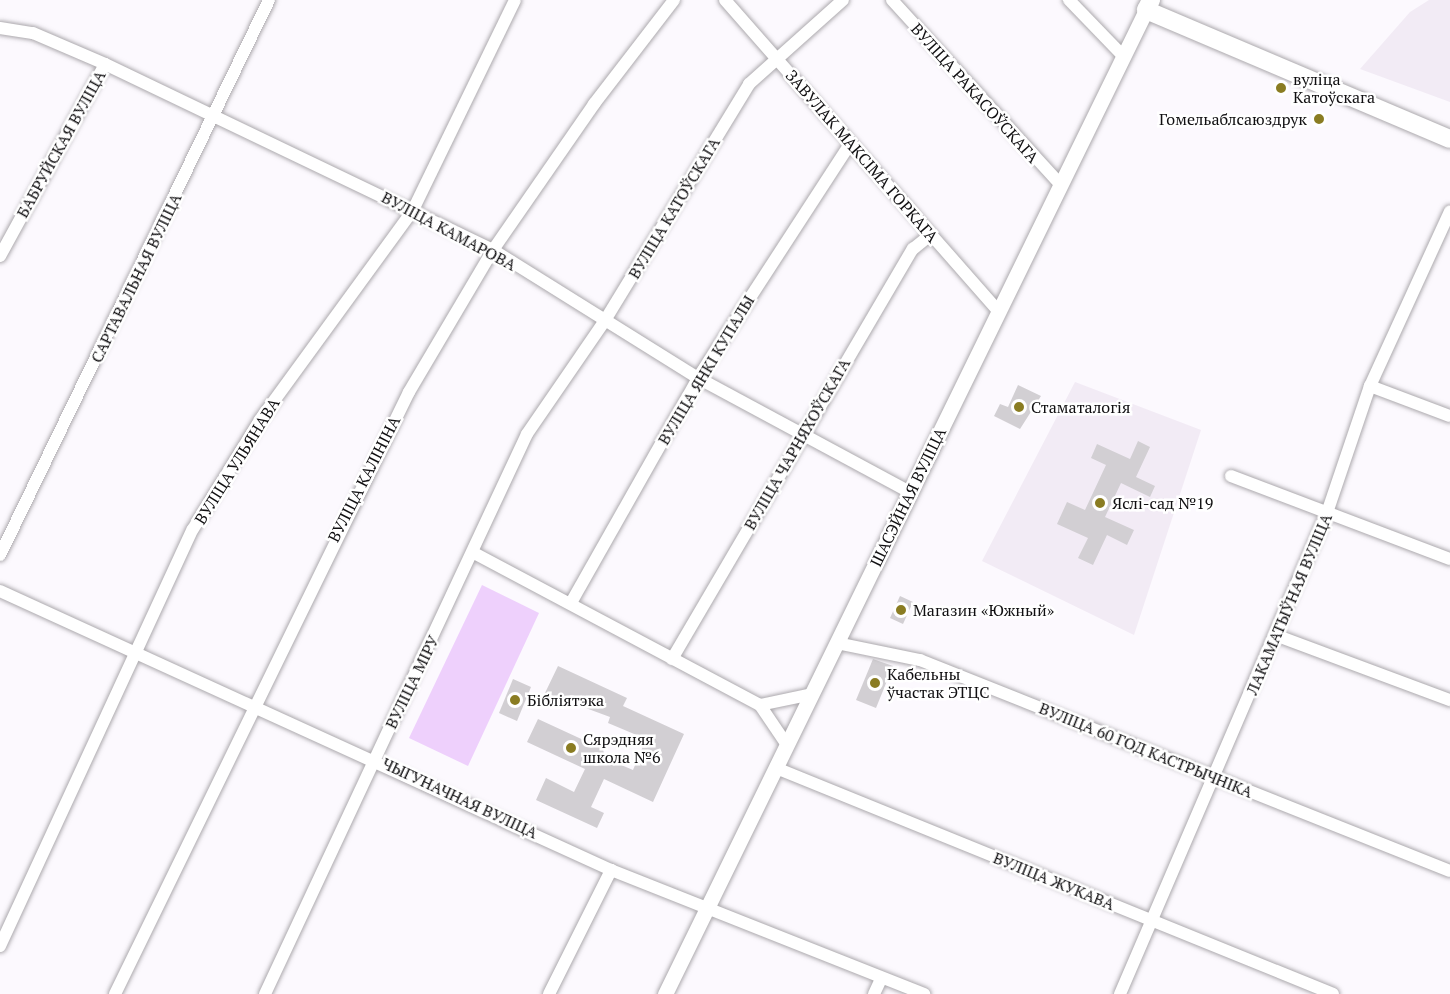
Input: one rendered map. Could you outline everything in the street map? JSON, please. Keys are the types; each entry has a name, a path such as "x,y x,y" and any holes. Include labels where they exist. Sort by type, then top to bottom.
{"main road":[{"path":"1148,5 1450,139"}],"street":[{"name":"САРТАВАЛЬНАЯ ВУЛІЦА","path":"0,555 215,116 269,0"},
{"name":"ВУЛІЦА УЛЬЯНАВА","path":"0,946 193,529 261,420 413,210 515,0"},
{"name":"ВУЛІЦА КАЛІНІНА","path":"115,994 409,392 494,250 594,104 674,0"},
{"name":"ЗАВУЛАК МАКСІМА ГОРКАГА","path":"725,0 998,311"},
{"name":"ВУЛІЦА КАТОЎСКАГА","path":"527,434 604,322 749,84 843,0"},
{"name":"ВУЛІЦА РАКАСОЎСКАГА","path":"892,0 1060,184"},
{"path":"1069,0 1123,56"},
{"name":"ШАСЭЙНАЯ ВУЛІЦА","path":"666,994 1148,5"},
{"name":"ВУЛІЦА КАМАРОВА","path":"0,28 33,33 105,64 494,250 604,322 698,378 910,492"},
{"name":"БАБРУЙСКАЯ ВУЛІЦА","path":"0,256 105,64"},
{"name":"ВУЛІЦА ЯНКІ КУПАЛЫ","path":"572,601 698,378 850,144"},
{"name":"ЛАКАМАТЫЎНАЯ ВУЛІЦА","path":"1120,994 1150,920 1217,778 1328,510 1370,386 1450,211"},
{"name":"ВУЛІЦА ЧАРНЯХОЎСКАГА","path":"672,659 801,435 913,249 930,235"},
{"path":"1370,386 1450,416"},
{"name":"ВУЛІЦА МІРУ","path":"265,994 474,553 527,434"},
{"path":"1231,476 1328,510 1450,559"},
{"path":"474,553 572,601 672,659 760,705 787,745"},
{"name":"ЧЫГУНАЧНАЯ ВУЛІЦА","path":"0,591 376,758 611,870 924,994"},
{"path":"1275,635 1450,700"},
{"name":"ВУЛІЦА 60 ГОД КАСТРЫЧНІКА","path":"837,643 920,660 1450,871"},
{"path":"760,705 812,694"},
{"name":"ВУЛІЦА ЖУКАВА","path":"776,768 1333,994"},
{"path":"549,994 611,870"},
{"path":"874,994 882,979"}],"shaded area":[{"path":"1429,0 1450,0 1450,102 1360,69 1410,12"},
{"path":"1075,382 1201,430 1134,635 982,561"},
{"path":"482,585 539,613 468,766 409,738"}],"building":[{"name":"Стаматалогія","path":"1018,385 1041,396 1020,429 994,416 1000,404 1008,407"},
{"name":"Яслі-сад №19","path":"1138,441 1150,447 1136,477 1155,486 1150,497 1121,483 1105,517 1134,530 1127,545 1107,535 1093,565 1078,558 1088,538 1057,524 1067,502 1085,510 1106,465 1091,458 1097,444 1130,459"},
{"name":"Магазин «Южный»","path":"900,596 913,602 903,624 890,618"},
{"name":"Кабельны ўчастак ЭТЦС","path":"873,659 893,666 876,708 856,700"},
{"name":"Сярэдняя школа №6","path":"558,666 627,698 623,706 684,734 653,802 604,779 591,807 604,813 597,828 536,800 546,778 574,792 585,769 527,742 538,719 603,749 605,758 633,770 646,739 608,723 610,717 545,693"},
{"name":"Бібліятэка","path":"513,679 531,687 517,721 499,713"}],"place":[{"name":"вуліца Катоўскага","path":"1281,88"},
{"name":"Гомельаблсаюздрук","path":"1319,119"},
{"name":"Стаматалогія","path":"1019,407"},
{"name":"Яслі-сад №19","path":"1100,503"},
{"name":"Магазин «Южный»","path":"901,610"},
{"name":"Кабельны ўчастак ЭТЦС","path":"875,683"},
{"name":"Бібліятэка","path":"515,700"},
{"name":"Сярэдняя школа №6","path":"571,748"}]}
